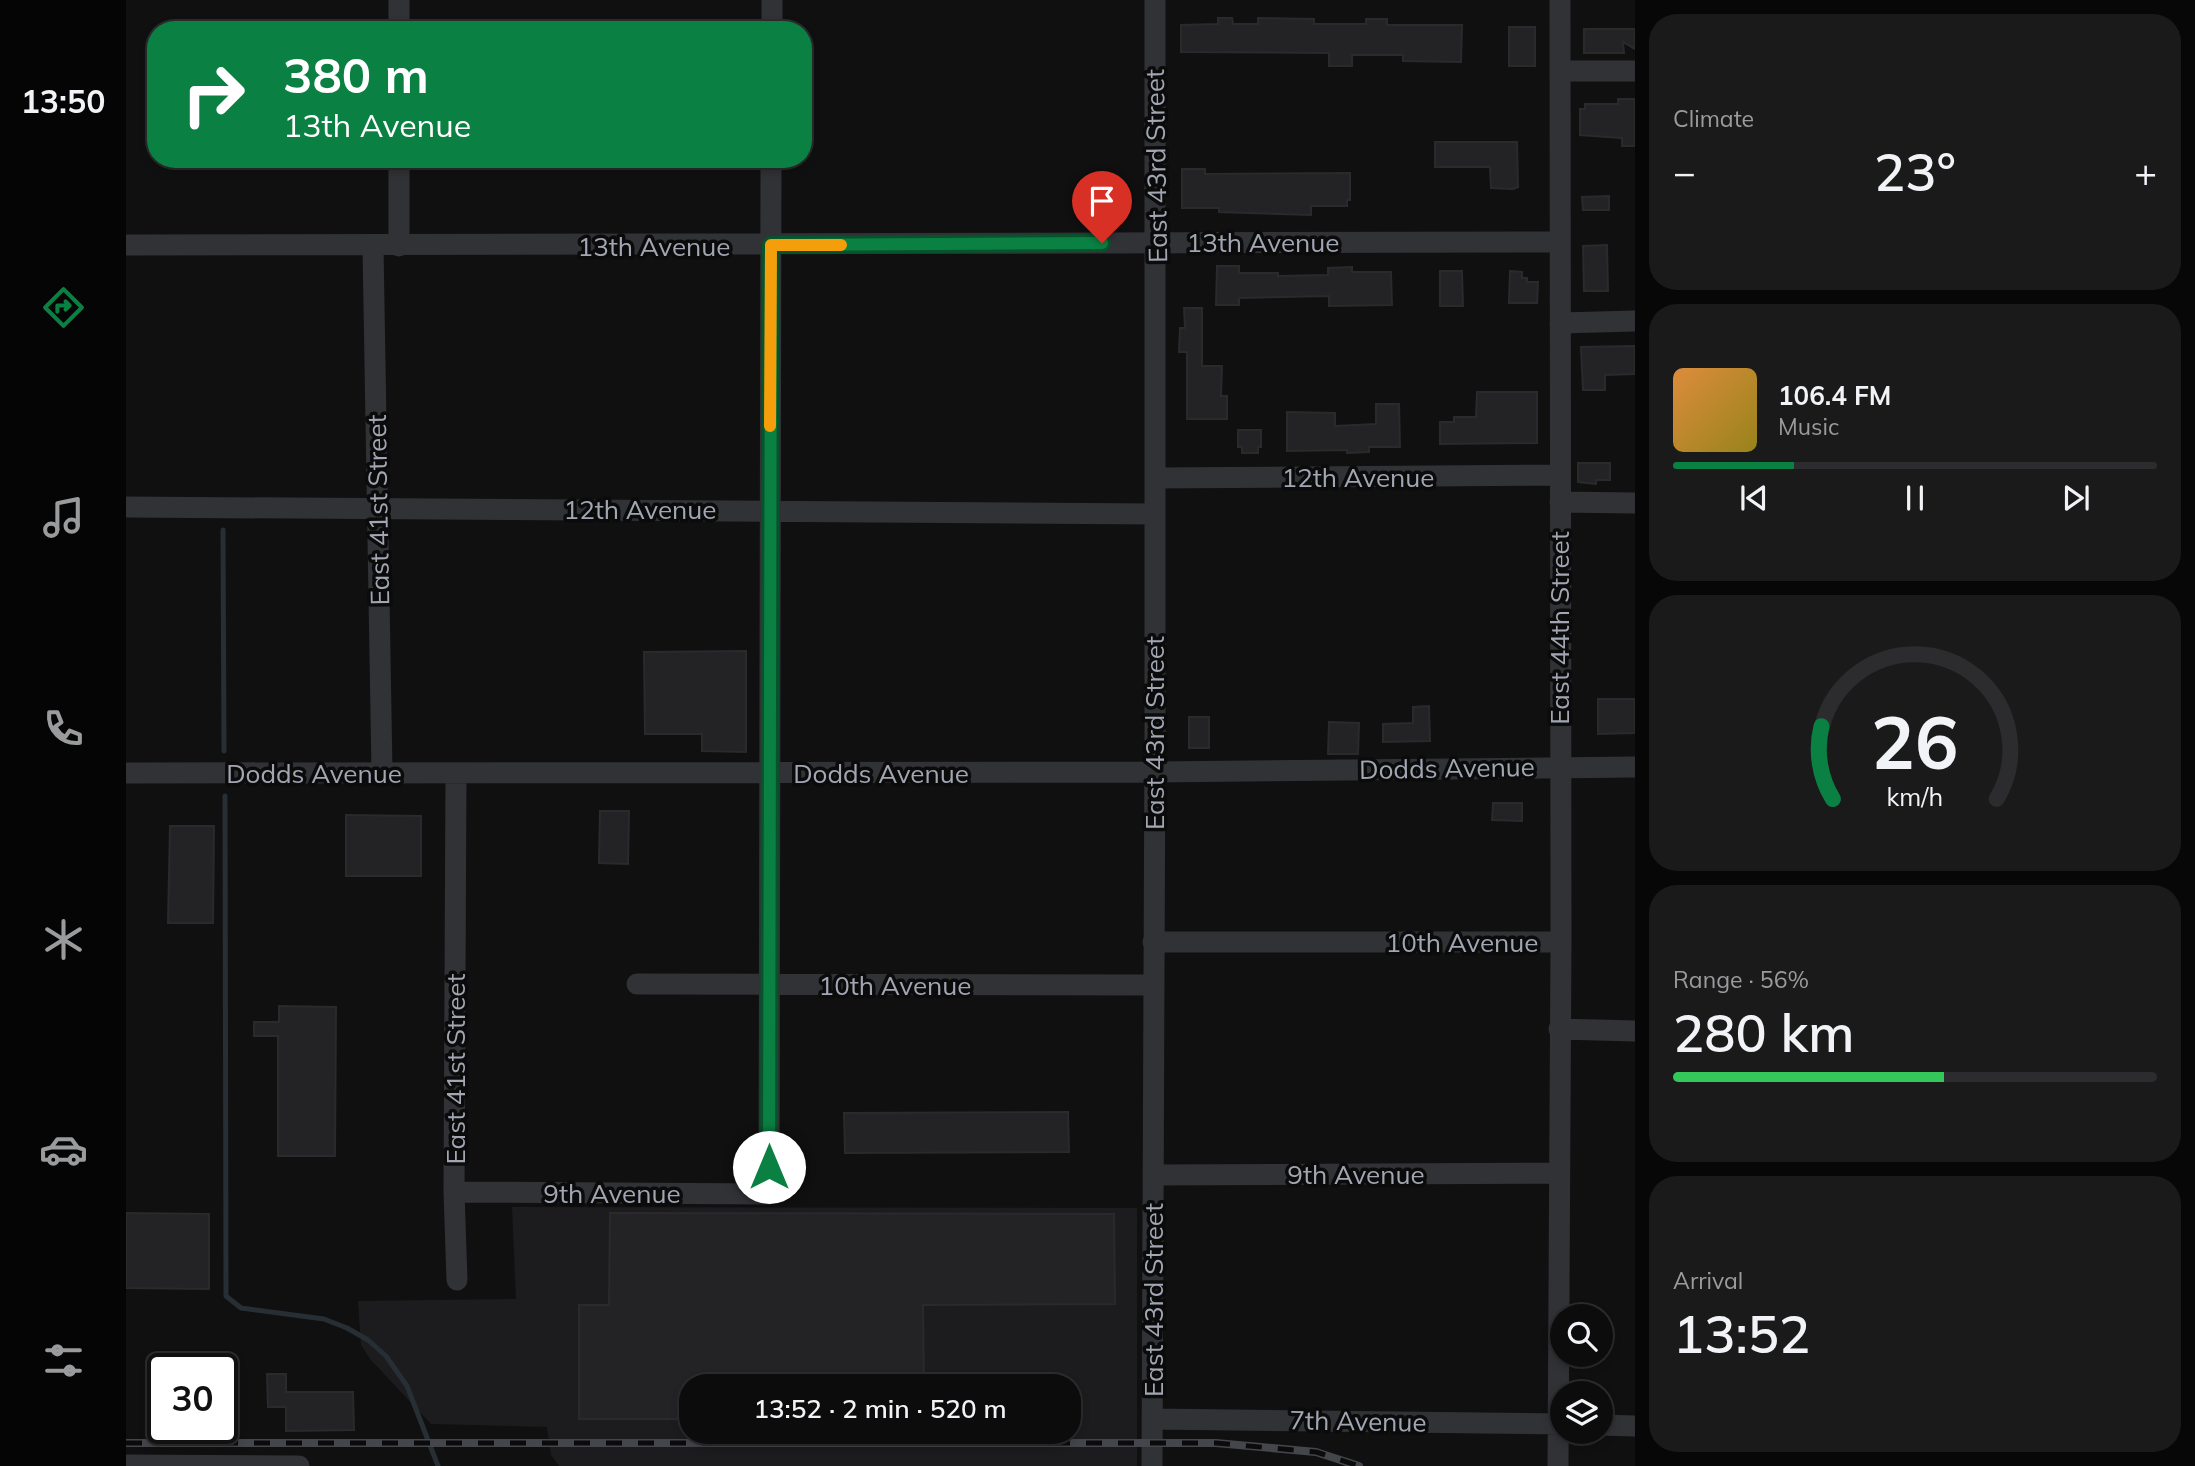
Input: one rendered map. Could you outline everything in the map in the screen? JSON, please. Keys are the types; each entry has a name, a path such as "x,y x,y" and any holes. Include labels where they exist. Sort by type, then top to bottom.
{"street":[{"path":"399,0 399,21"},
{"path":"772,0 772,21"},
{"name":"East 43rd Street","path":"1152,1466 1154,514 1158,242 1155,0"},
{"name":"East 44th Street","path":"1560,0 1560,1381"},
{"path":"1562,71 1635,71"},
{"path":"399,168 399,246"},
{"path":"769,985 771,168"},
{"name":"13th Avenue","path":"126,245 373,247 1560,242"},
{"name":"East 41st Street","path":"373,247 382,772"},
{"path":"1560,323 1635,321"},
{"name":"12th Avenue","path":"1155,478 1560,475"},
{"path":"1560,502 1635,503"},
{"name":"12th Avenue","path":"126,507 770,509 1154,514"},
{"name":"Dodds Avenue","path":"126,773 771,774 1635,767"},
{"name":"East 41st Street","path":"456,773 454,1192 457,1280"},
{"name":"10th Avenue","path":"1153,942 1561,942"},
{"name":"10th Avenue","path":"637,984 1153,985"},
{"name":"9th Avenue","path":"454,1192 769,1194 769,985"},
{"path":"1559,1029 1635,1031"},
{"name":"9th Avenue","path":"1154,1175 1558,1173"},
{"name":"7th Avenue","path":"1152,1419 1550,1424"},
{"path":"1613,1425 1635,1426"},
{"name":"East 44th Street","path":"1558,1466 1559,1444"},
{"path":"126,1465 299,1465"}],"shaded area":[{"path":"512,1207 1137,1208 1137,1466 559,1466 551,1455 547,1427 431,1424 370,1359 361,1345 358,1301 516,1299"}],"building":[{"path":"1218,18 1232,18 1233,24 1258,24 1258,18 1314,19 1314,24 1366,24 1366,19 1387,19 1387,25 1462,25 1461,62 1403,61 1403,55 1352,55 1352,66 1329,66 1329,53 1181,52 1181,25 1218,24"},
{"path":"1509,27 1535,27 1535,66 1509,66"},
{"path":"1584,29 1635,29 1635,49 1623,42 1624,53 1584,53"},
{"path":"1618,99 1635,99 1635,146 1622,146 1622,138 1580,135 1580,109 1585,109 1585,104 1618,104"},
{"path":"1435,142 1517,142 1518,187 1491,188 1490,167 1435,167"},
{"path":"1182,169 1205,169 1205,174 1350,173 1350,200 1347,200 1347,206 1311,206 1311,215 1182,208"},
{"path":"1609,196 1609,210 1583,210 1582,197"},
{"path":"1607,245 1608,291 1584,291 1583,246"},
{"path":"1217,266 1239,266 1239,273 1278,273 1278,276 1328,275 1328,268 1352,267 1352,272 1391,272 1392,305 1329,306 1329,296 1239,298 1239,305 1216,305"},
{"path":"1440,271 1462,271 1463,306 1440,306"},
{"path":"1510,271 1522,272 1522,278 1527,278 1527,282 1538,282 1537,303 1509,303"},
{"path":"1184,308 1202,308 1202,366 1222,366 1221,396 1227,396 1227,419 1187,419 1187,352 1179,352 1180,328 1185,328"},
{"path":"1635,346 1635,374 1605,375 1605,390 1583,390 1581,347"},
{"path":"1477,392 1537,392 1537,443 1440,444 1440,422 1454,422 1454,417 1476,417"},
{"path":"1376,404 1399,404 1400,447 1369,447 1369,452 1347,453 1347,450 1287,451 1287,412 1335,413 1335,426 1376,424"},
{"path":"1238,430 1261,430 1261,447 1258,447 1258,453 1242,453 1242,447 1238,447"},
{"path":"1578,463 1610,463 1610,480 1596,480 1596,484 1578,482"},
{"path":"746,651 746,752 702,751 702,734 645,734 644,652"},
{"path":"1598,699 1635,699 1635,733 1598,734"},
{"path":"1429,706 1430,741 1383,742 1383,724 1413,723 1413,707"},
{"path":"1189,717 1209,717 1209,748 1189,748"},
{"path":"1329,722 1359,723 1358,754 1328,754"},
{"path":"1493,803 1522,803 1522,821 1492,820"},
{"path":"600,811 629,811 628,864 599,863"},
{"path":"346,815 421,816 421,876 346,876"},
{"path":"170,826 214,826 213,923 168,923"},
{"path":"279,1006 336,1007 335,1156 278,1156 278,1036 254,1036 254,1022 279,1022"},
{"path":"1068,1112 1069,1152 845,1153 844,1113"},
{"path":"126,1213 209,1214 209,1289 126,1288"},
{"path":"610,1213 1114,1214 1115,1304 923,1305 924,1374 679,1374 679,1419 579,1419 579,1305 609,1305"},
{"path":"267,1374 286,1374 286,1392 353,1392 354,1430 286,1431 286,1407 268,1407"}],"waterway":[{"path":"223,530 224,751"},
{"path":"225,796 226,1296 241,1308 324,1319 368,1340 386,1356 407,1386 438,1466"}],"railway":[{"path":"126,1443 1216,1443 1316,1452 1359,1466"}],"slow traffic":[{"path":"770,426 771,245 841,245"}],"route":[{"path":"769,1167 771,245 1102,243"}]}
